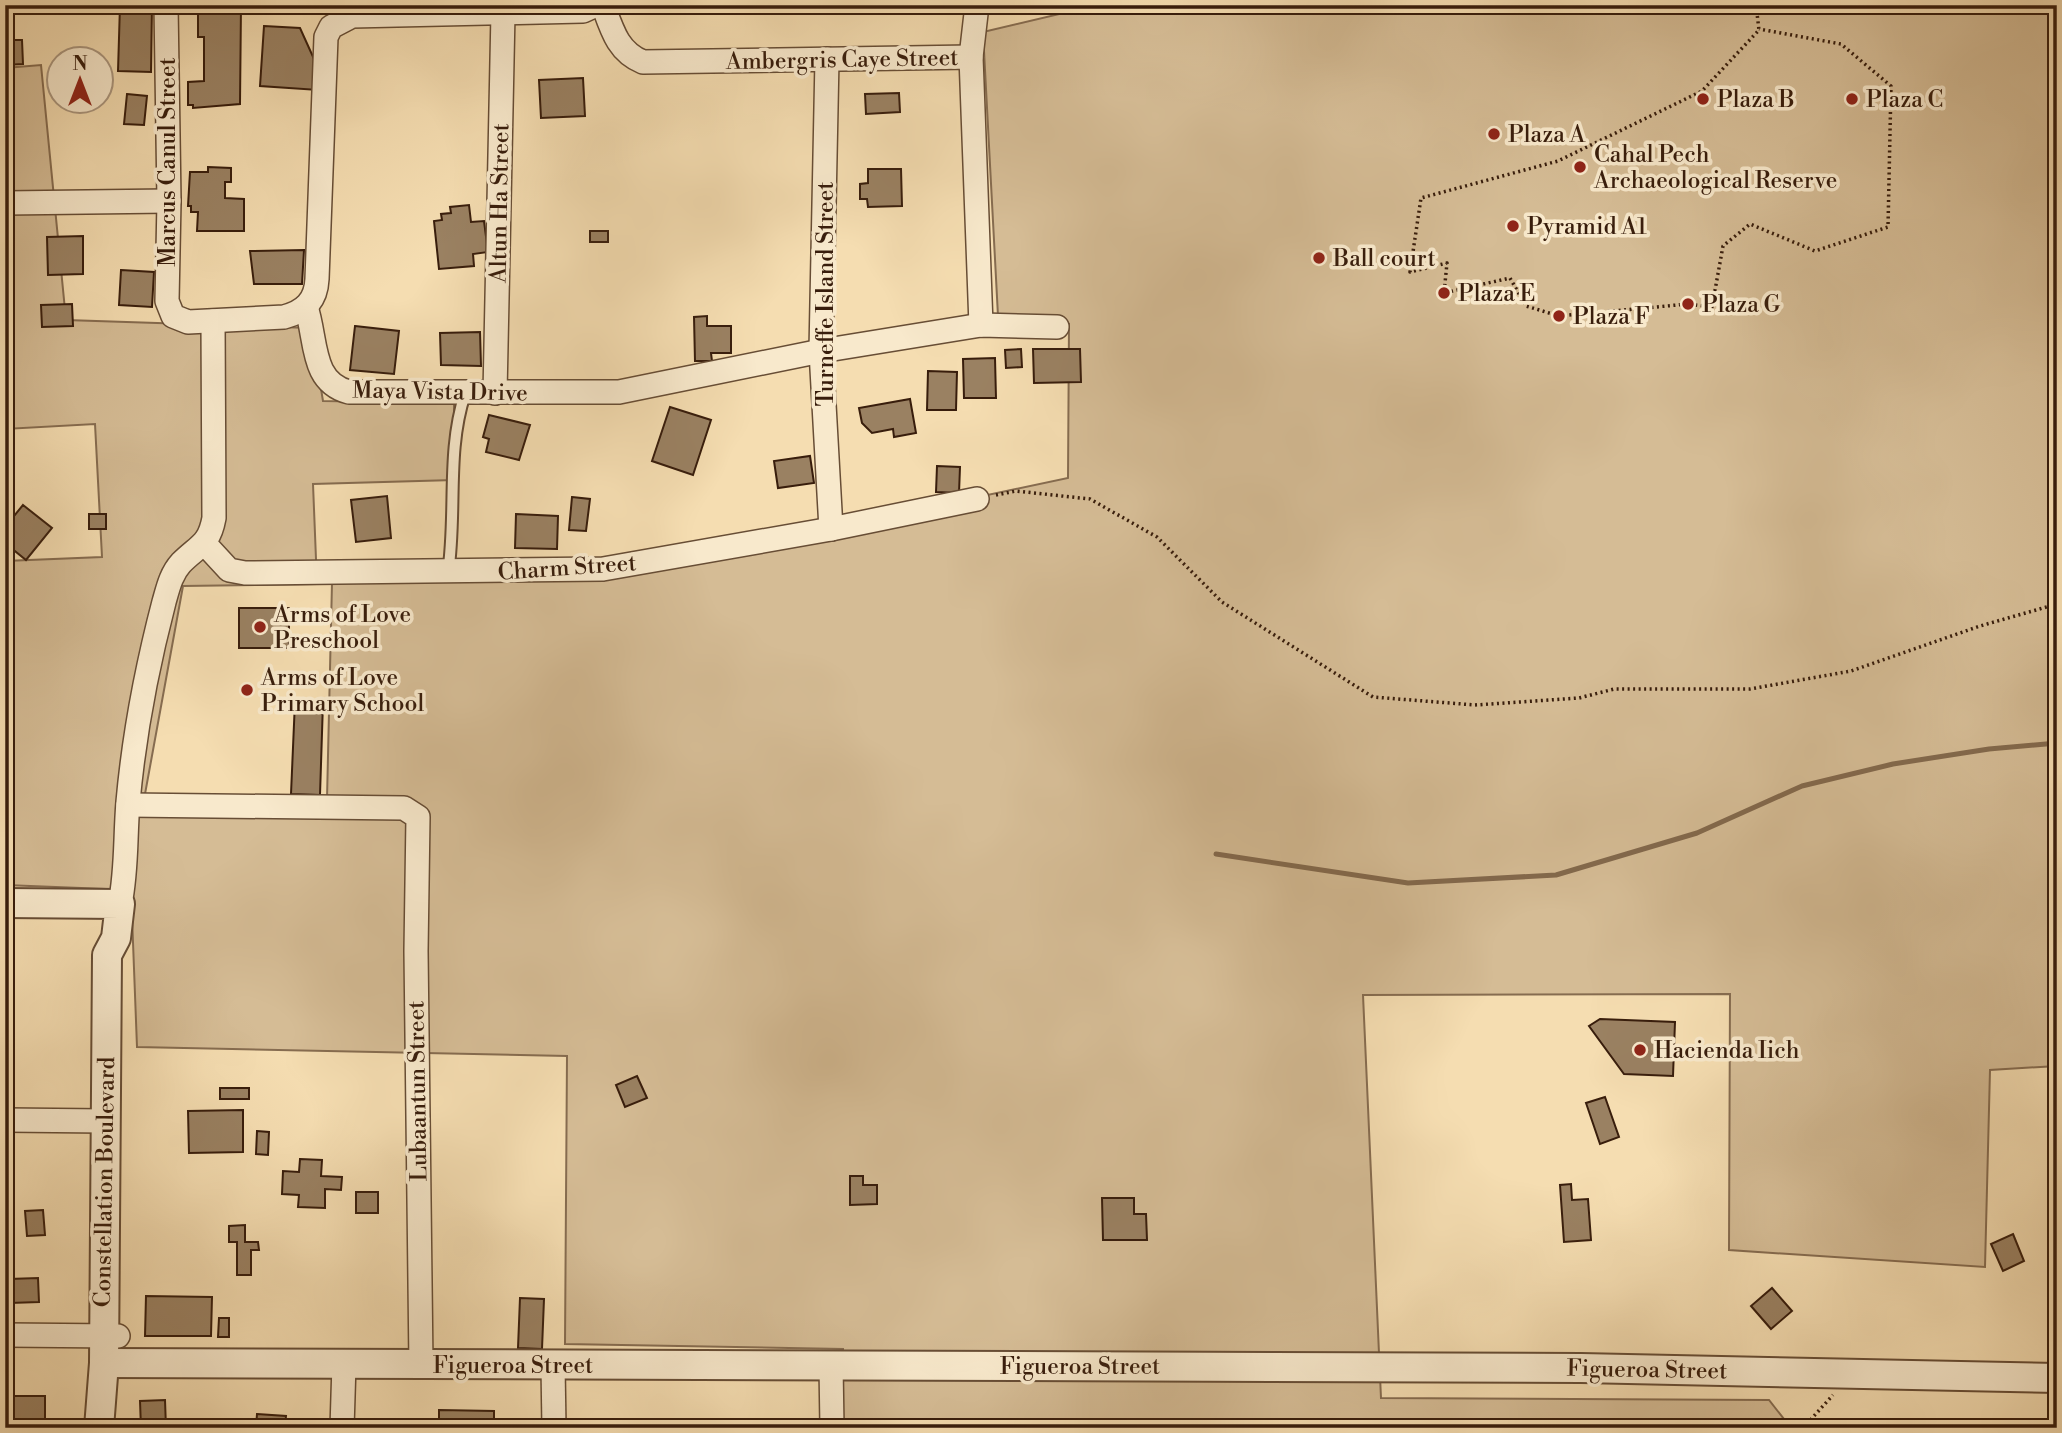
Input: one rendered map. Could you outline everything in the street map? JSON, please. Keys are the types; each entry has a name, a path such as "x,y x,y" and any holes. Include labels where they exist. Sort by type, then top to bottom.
{"street":[{"name":"Marcus Canul Street","path":"166,5 169,201 167,301 173,316 187,322 213,321"},
{"path":"5,903 120,904 126,876 128,805 135,739 171,579 180,564 205,544 212,531 216,500 213,321 284,317 306,307 316,290 326,37 331,26 352,16 583,11 596,5"},
{"name":"Ambergris Caye Street","path":"603,5 620,47 643,62 971,57 981,325"},
{"path":"971,57 977,5"},
{"name":"Altun Ha Street","path":"495,393 503,13"},
{"name":"Turneffe Island Street","path":"827,59 821,351 831,529"},
{"path":"5,202 169,201"},
{"name":"Maya Vista Drive","path":"306,307 320,372 335,388 348,392 465,394 619,391 821,351 981,325 1057,327"},
{"name":"Charm Street","path":"205,544 229,570 245,573 448,573 603,569 831,529 977,499"},
{"name":"Lubaantun Street","path":"128,805 404,807 418,817 416,964 421,1365"},
{"name":"Constellation Boulevard","path":"115,1428 105,1121 107,956 116,938 120,904"},
{"name":"Constellation Boulevard","path":"99,1428 111,1349 125,961 116,938"},
{"path":"5,1120 105,1121"},
{"path":"5,1335 111,1349"},
{"name":"Figueroa Street","path":"111,1349 344,1364 1581,1368 2057,1378"},
{"path":"342,1428 344,1364"},
{"path":"831,1365 832,1428"},
{"path":"553,1366 554,1428"}],"lane":[{"path":"448,573 453,544 456,419 465,394"}],"path":[{"path":"1756,5 1759,29 1702,91 1558,161 1421,198 1410,272 1447,263 1444,293 1510,278 1526,306 1559,316 1688,304 1712,307 1723,246 1750,224 1815,251 1888,227 1891,86 1841,44 1759,29"},
{"path":"977,499 1016,491 1090,499 1157,537 1222,602 1373,697 1475,705 1579,698 1614,689 1750,689 1851,671 1980,626 2057,604"},
{"path":"1803,1428 1821,1411 1849,1373"}],"shaded area":[{"path":"1069,5 2057,5 2057,1066 1990,1070 1985,1267 1729,1250 1730,994 1363,995 1381,1398 1769,1400 1791,1428 843,1428 843,1349 565,1344 567,1056 137,1047 131,890 5,885 5,561 102,557 95,424 5,429 5,68 41,65 66,320 311,328 323,401 454,403 454,480 313,484 317,584 183,586 145,794 327,799 332,583 590,579 1068,478 1069,324 998,316 983,32 1068,12"}],"building":[{"path":"120,5 152,5 151,72 118,71"},
{"path":"210,5 241,5 240,104 193,108 193,105 188,105 188,82 204,81 204,37 198,37 198,11"},
{"path":"1031,5 1057,5 1057,10 1031,11"},
{"path":"264,26 300,28 319,70 318,90 260,86"},
{"path":"5,28 14,28 14,40 22,40 23,64 5,65"},
{"path":"583,78 585,116 541,118 539,80"},
{"path":"899,93 900,112 866,114 865,94"},
{"path":"127,94 147,96 144,125 124,124"},
{"path":"208,167 231,168 231,182 225,182 225,198 244,199 244,231 197,231 198,212 191,212 191,206 188,206 190,172 208,172"},
{"path":"868,169 901,169 902,206 868,207 867,199 860,199 860,184 868,183"},
{"path":"469,205 471,222 484,221 488,252 473,254 474,266 439,269 434,221 442,220 441,214 451,213 450,207"},
{"path":"590,231 608,231 608,242 590,242"},
{"path":"83,236 83,274 48,275 47,237"},
{"path":"304,250 302,284 254,284 250,251"},
{"path":"121,270 154,272 152,307 119,305"},
{"path":"72,304 73,326 42,327 41,305"},
{"path":"707,316 707,326 731,326 731,353 711,353 712,361 695,361 694,317"},
{"path":"355,326 399,331 394,374 350,370"},
{"path":"480,332 481,366 441,365 440,333"},
{"path":"1021,349 1022,367 1006,368 1005,350"},
{"path":"1033,349 1080,349 1081,382 1034,383"},
{"path":"995,358 996,398 964,398 963,359"},
{"path":"928,371 957,372 956,410 927,410"},
{"path":"910,399 916,433 894,437 893,429 872,433 862,423 859,408"},
{"path":"670,407 711,420 693,475 652,461"},
{"path":"489,415 530,425 519,460 486,452 489,439 483,437"},
{"path":"810,456 814,483 778,488 774,461"},
{"path":"937,466 960,467 959,493 936,492"},
{"path":"387,496 391,538 356,542 351,500"},
{"path":"572,497 590,499 586,531 569,530"},
{"path":"23,505 52,528 26,560 5,543 5,527"},
{"path":"89,514 106,514 106,529 89,529"},
{"path":"516,514 558,516 557,549 515,548"},
{"path":"239,608 289,608 289,648 239,648"},
{"path":"295,701 323,702 320,795 291,794"},
{"name":"Hacienda Iich","path":"1600,1019 1675,1022 1673,1076 1624,1074 1589,1026"},
{"path":"637,1076 647,1098 625,1107 616,1085"},
{"path":"220,1088 249,1088 249,1099 220,1099"},
{"path":"1605,1097 1619,1137 1600,1144 1586,1103"},
{"path":"243,1110 243,1152 189,1153 188,1111"},
{"path":"257,1131 269,1132 268,1155 256,1154"},
{"path":"300,1159 322,1160 321,1176 342,1177 341,1190 325,1189 325,1208 298,1207 299,1195 282,1194 283,1171 299,1172"},
{"path":"850,1176 863,1176 863,1185 877,1185 877,1204 850,1205"},
{"path":"1571,1184 1572,1200 1588,1199 1591,1240 1564,1242 1560,1185"},
{"path":"356,1192 378,1192 378,1213 356,1213"},
{"path":"1102,1198 1134,1198 1134,1214 1146,1214 1147,1240 1103,1240"},
{"path":"43,1210 45,1235 27,1236 25,1211"},
{"path":"245,1225 245,1242 258,1242 259,1250 251,1250 251,1275 237,1275 237,1242 229,1242 229,1226"},
{"path":"2013,1234 2024,1261 2003,1271 1991,1244"},
{"path":"38,1278 39,1302 10,1303 9,1279"},
{"path":"1772,1288 1792,1311 1771,1329 1751,1306"},
{"path":"146,1296 212,1297 211,1336 145,1336"},
{"path":"520,1298 544,1299 542,1349 518,1348"},
{"path":"219,1318 229,1318 229,1337 218,1337"},
{"path":"5,1396 45,1396 45,1428 5,1428"},
{"path":"165,1400 166,1428 141,1428 140,1401"},
{"path":"439,1410 494,1411 494,1428 439,1428"},
{"path":"257,1414 286,1416 285,1426 312,1428 256,1428"}],"waterway":[{"path":"1216,854 1408,883 1556,875 1697,833 1802,786 1893,764 1989,749 2057,743"}],"place":[{"name":"Plaza B","path":"1703,99"},
{"name":"Plaza C","path":"1852,99"},
{"name":"Plaza A","path":"1494,134"},
{"name":"Cahal Pech Archaeological Reserve","path":"1580,167"},
{"name":"Pyramid A1","path":"1513,226"},
{"name":"Ball court","path":"1319,258"},
{"name":"Plaza E","path":"1444,293"},
{"name":"Plaza G","path":"1688,304"},
{"name":"Plaza F","path":"1559,316"},
{"name":"Arms of Love Preschool","path":"260,627"},
{"name":"Arms of Love Primary School","path":"247,690"},
{"name":"Hacienda Iich","path":"1640,1050"}]}
